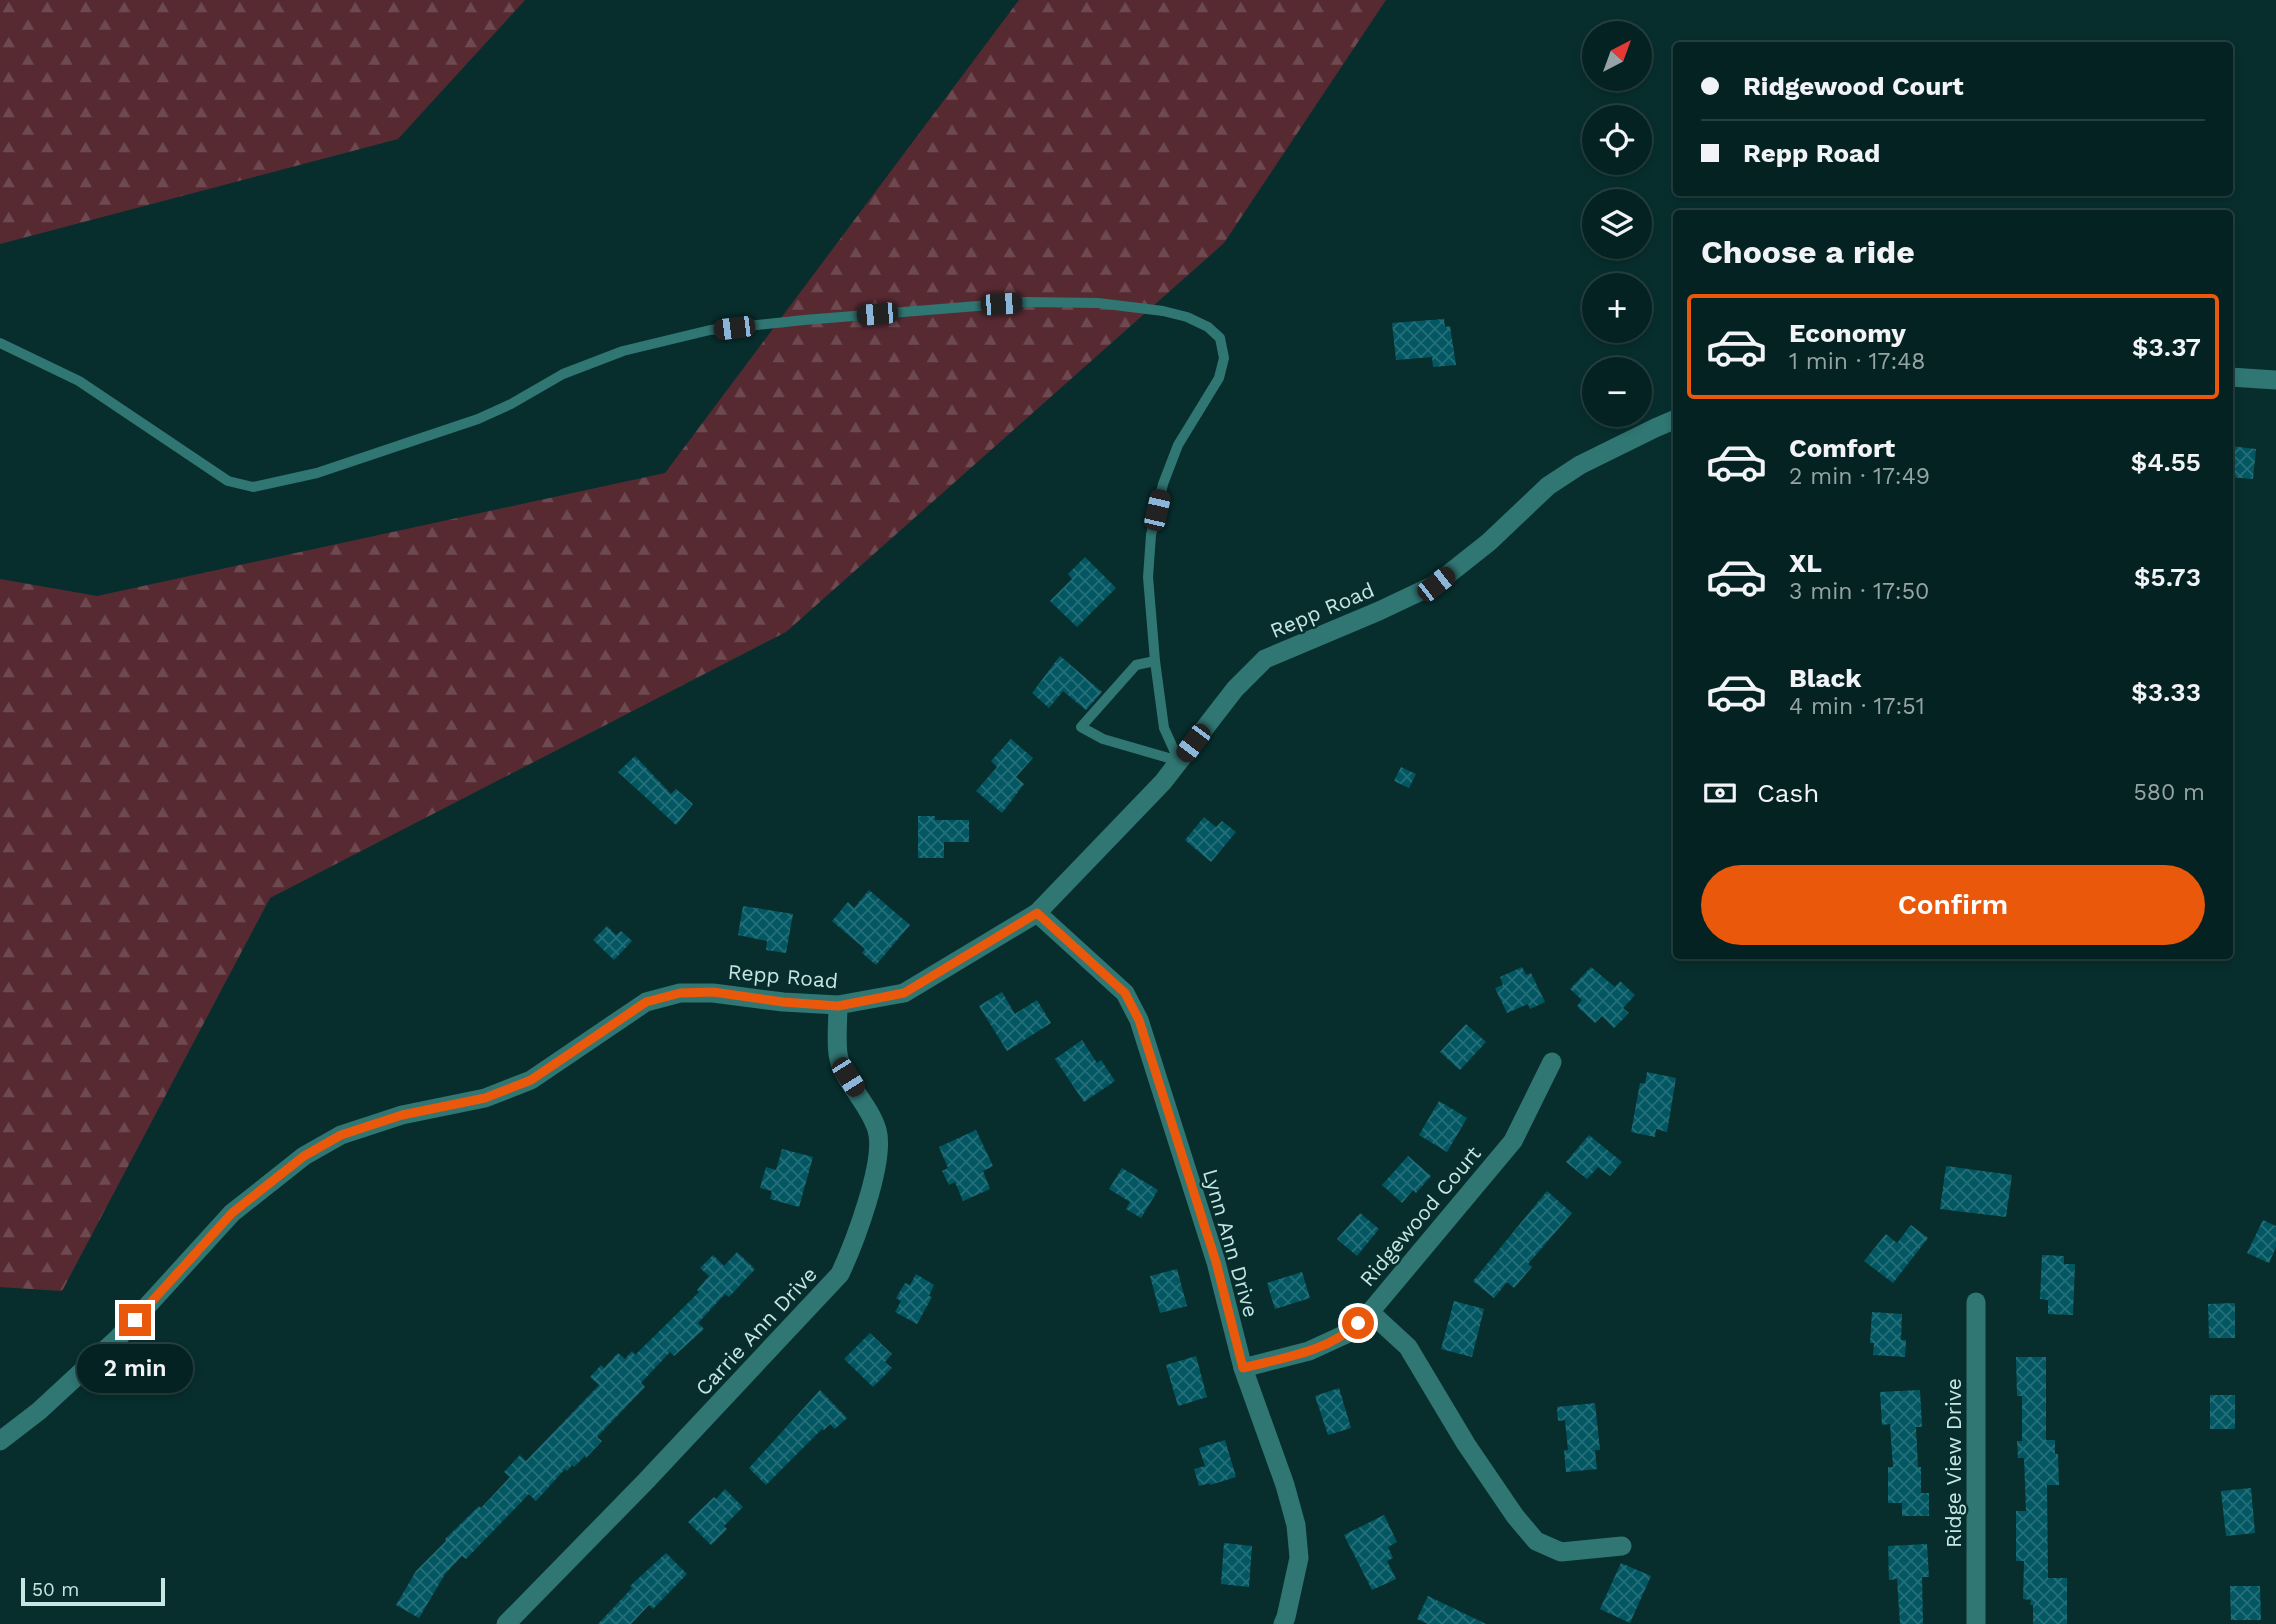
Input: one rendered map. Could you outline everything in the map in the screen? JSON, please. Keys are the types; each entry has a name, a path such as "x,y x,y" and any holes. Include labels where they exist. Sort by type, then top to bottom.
{"street":[{"path":"2233,377 2276,380"},
{"name":"Repp Road","path":"0,1441 38,1411 118,1338 232,1213 304,1156 341,1135 402,1115 485,1098 531,1080 646,1002 680,993 713,992 783,1002 838,1006 904,993 1037,913 1163,782 1235,689 1265,659 1436,584 1489,542 1559,479 1580,465 1673,420"},
{"name":"Lynn Ann Drive","path":"1037,913 1125,993 1139,1020 1216,1262 1243,1368 1285,1485 1296,1525 1298,1558 1290,1622"},
{"name":"Carrie Ann Drive","path":"506,1624 664,1462 840,1274 855,1242 865,1211 877,1156 877,1131 838,1055 838,1006"},
{"name":"Ridgewood Court","path":"1243,1368 1309,1352 1346,1335 1370,1312 1513,1141 1552,1062"},
{"name":"Ridge View Drive","path":"1976,1303 1976,1624"},
{"path":"1370,1312 1408,1347 1465,1444 1515,1516 1536,1541 1561,1552 1622,1546"}],"lane":[{"path":"0,343 79,381 228,481 253,487 317,473 478,419 511,404 563,374 623,351 710,330 1026,302 1098,303 1163,311 1187,317 1208,327 1220,338 1224,358 1219,377 1178,445 1160,496 1151,536 1148,577 1155,661 1164,728 1180,761"},
{"path":"1155,661 1136,665 1081,727 1103,739 1180,761"}],"green space":[{"path":"0,0 525,0 398,139 0,244"},
{"path":"1019,0 1386,0 1224,243 786,632 270,898 62,1291 0,1287 0,579 97,596 665,473"}],"building":[{"path":"1444,319 1445,327 1450,326 1456,365 1433,367 1432,357 1396,360 1392,323"},
{"path":"2233,446 2256,449 2253,479 2233,477"},
{"path":"1085,557 1116,588 1077,627 1050,601 1072,579 1068,574"},
{"path":"1060,656 1102,692 1086,710 1063,691 1049,708 1032,693"},
{"path":"1011,739 1033,758 1016,777 1024,784 1002,813 976,791 997,767 991,761"},
{"path":"635,756 671,794 676,789 693,804 676,825 618,772"},
{"path":"1401,767 1416,774 1409,788 1394,781"},
{"path":"918,816 935,816 935,820 969,820 969,842 944,842 944,858 918,858"},
{"path":"1204,817 1216,827 1222,821 1236,832 1211,862 1185,840"},
{"path":"869,890 910,925 876,965 862,953 865,949 832,921 848,902 854,908"},
{"path":"743,906 793,914 786,953 766,950 767,941 738,935"},
{"path":"607,926 616,935 621,931 632,941 614,960 593,940"},
{"path":"1522,967 1526,975 1531,973 1545,1002 1530,1009 1528,1004 1507,1013 1495,988 1503,985 1500,977"},
{"path":"1591,967 1615,987 1620,981 1635,995 1623,1008 1629,1013 1614,1028 1602,1016 1595,1023 1577,1006 1582,1000 1570,989"},
{"path":"1002,992 1015,1014 1037,1000 1051,1023 1007,1051 979,1006"},
{"path":"1466,1024 1486,1042 1460,1070 1440,1052"},
{"path":"1082,1040 1097,1063 1101,1060 1115,1081 1084,1102 1055,1059"},
{"path":"1647,1072 1676,1078 1667,1132 1656,1129 1655,1137 1631,1132 1640,1083 1645,1084"},
{"path":"1439,1101 1467,1118 1447,1152 1419,1135"},
{"path":"976,1130 993,1166 983,1171 990,1189 963,1201 955,1182 949,1185 942,1171 948,1168 939,1147"},
{"path":"1589,1135 1622,1162 1610,1176 1598,1167 1587,1179 1566,1162"},
{"path":"782,1149 813,1157 799,1207 770,1199 772,1191 760,1188 766,1167 776,1170"},
{"path":"1408,1156 1431,1176 1416,1193 1413,1190 1402,1203 1382,1185"},
{"path":"1946,1166 2012,1175 2006,1217 1940,1209"},
{"path":"1122,1168 1158,1190 1141,1218 1126,1209 1130,1202 1109,1189"},
{"path":"1547,1191 1572,1213 1528,1264 1532,1267 1514,1288 1507,1282 1494,1298 1473,1281"},
{"path":"1360,1213 1379,1229 1357,1256 1337,1239"},
{"path":"2263,1220 2276,1226 2276,1247 2269,1263 2247,1253"},
{"path":"1911,1225 1928,1238 1893,1283 1864,1261 1886,1234 1897,1243"},
{"path":"737,1252 755,1269 729,1297 725,1294 698,1323 704,1329 674,1356 670,1352 641,1383 645,1387 597,1437 602,1441 586,1458 585,1456 567,1471 565,1469 536,1501 529,1494 466,1559 462,1556 445,1574 419,1618 396,1605 416,1571 445,1539 479,1506 481,1508 510,1477 504,1472 520,1455 526,1461 599,1385 590,1377 601,1365 604,1368 618,1353 625,1359 632,1351 635,1355 699,1292 697,1290 709,1276 700,1268 713,1255 724,1266"},
{"path":"2042,1255 2064,1256 2064,1264 2075,1264 2073,1315 2048,1314 2048,1300 2040,1299"},
{"path":"1177,1269 1187,1306 1160,1313 1150,1276"},
{"path":"1302,1272 1310,1298 1275,1309 1267,1283"},
{"path":"916,1274 934,1285 929,1296 932,1297 917,1324 895,1312 901,1301 896,1298 905,1283 910,1285"},
{"path":"1454,1301 1484,1309 1472,1357 1441,1349"},
{"path":"2235,1303 2235,1338 2209,1338 2208,1304"},
{"path":"1872,1312 1902,1314 1901,1340 1906,1340 1905,1357 1873,1355 1874,1343 1870,1343"},
{"path":"870,1333 892,1354 885,1362 892,1368 873,1387 844,1359"},
{"path":"1196,1356 1207,1397 1178,1406 1166,1365"},
{"path":"2016,1357 2046,1357 2046,1440 2055,1440 2059,1485 2047,1485 2048,1578 2067,1578 2067,1624 2033,1624 2031,1600 2023,1599 2024,1561 2016,1561 2016,1511 2026,1511 2024,1458 2018,1458 2017,1441 2022,1441 2022,1396 2017,1396"},
{"path":"1339,1388 1351,1428 1328,1435 1315,1396"},
{"path":"820,1390 847,1418 835,1429 830,1424 822,1429 766,1485 749,1468"},
{"path":"1920,1390 1922,1427 1916,1427 1918,1467 1921,1467 1921,1493 1929,1493 1929,1516 1902,1516 1902,1503 1888,1503 1888,1467 1893,1467 1890,1424 1882,1425 1880,1392"},
{"path":"2210,1395 2235,1395 2235,1429 2210,1429"},
{"path":"1595,1403 1600,1450 1595,1450 1597,1469 1566,1472 1564,1450 1568,1450 1565,1420 1558,1421 1557,1407"},
{"path":"1225,1440 1236,1477 1199,1486 1194,1469 1205,1466 1199,1448"},
{"path":"2251,1488 2255,1533 2226,1536 2221,1491"},
{"path":"725,1489 743,1507 724,1526 727,1529 711,1545 688,1522"},
{"path":"1384,1515 1397,1542 1388,1547 1393,1558 1387,1561 1396,1579 1372,1590 1344,1535"},
{"path":"1224,1543 1252,1546 1249,1587 1221,1584"},
{"path":"1927,1544 1929,1577 1922,1577 1923,1624 1900,1624 1897,1579 1889,1580 1888,1546"},
{"path":"666,1553 687,1574 653,1609 649,1605 631,1624 598,1624 632,1588 630,1586"},
{"path":"1621,1563 1651,1576 1630,1623 1600,1609"},
{"path":"2230,1586 2260,1586 2261,1620 2231,1620"},
{"path":"1428,1596 1486,1624 1428,1624 1417,1619"}],"route":[{"path":"135,1320 232,1213 304,1156 341,1135 402,1115 485,1098 531,1080 646,1002 680,993 713,992 783,1002 838,1006 904,993 1037,913 1125,993 1139,1020 1216,1262 1243,1368 1309,1352 1346,1335 1358,1323"}]}
